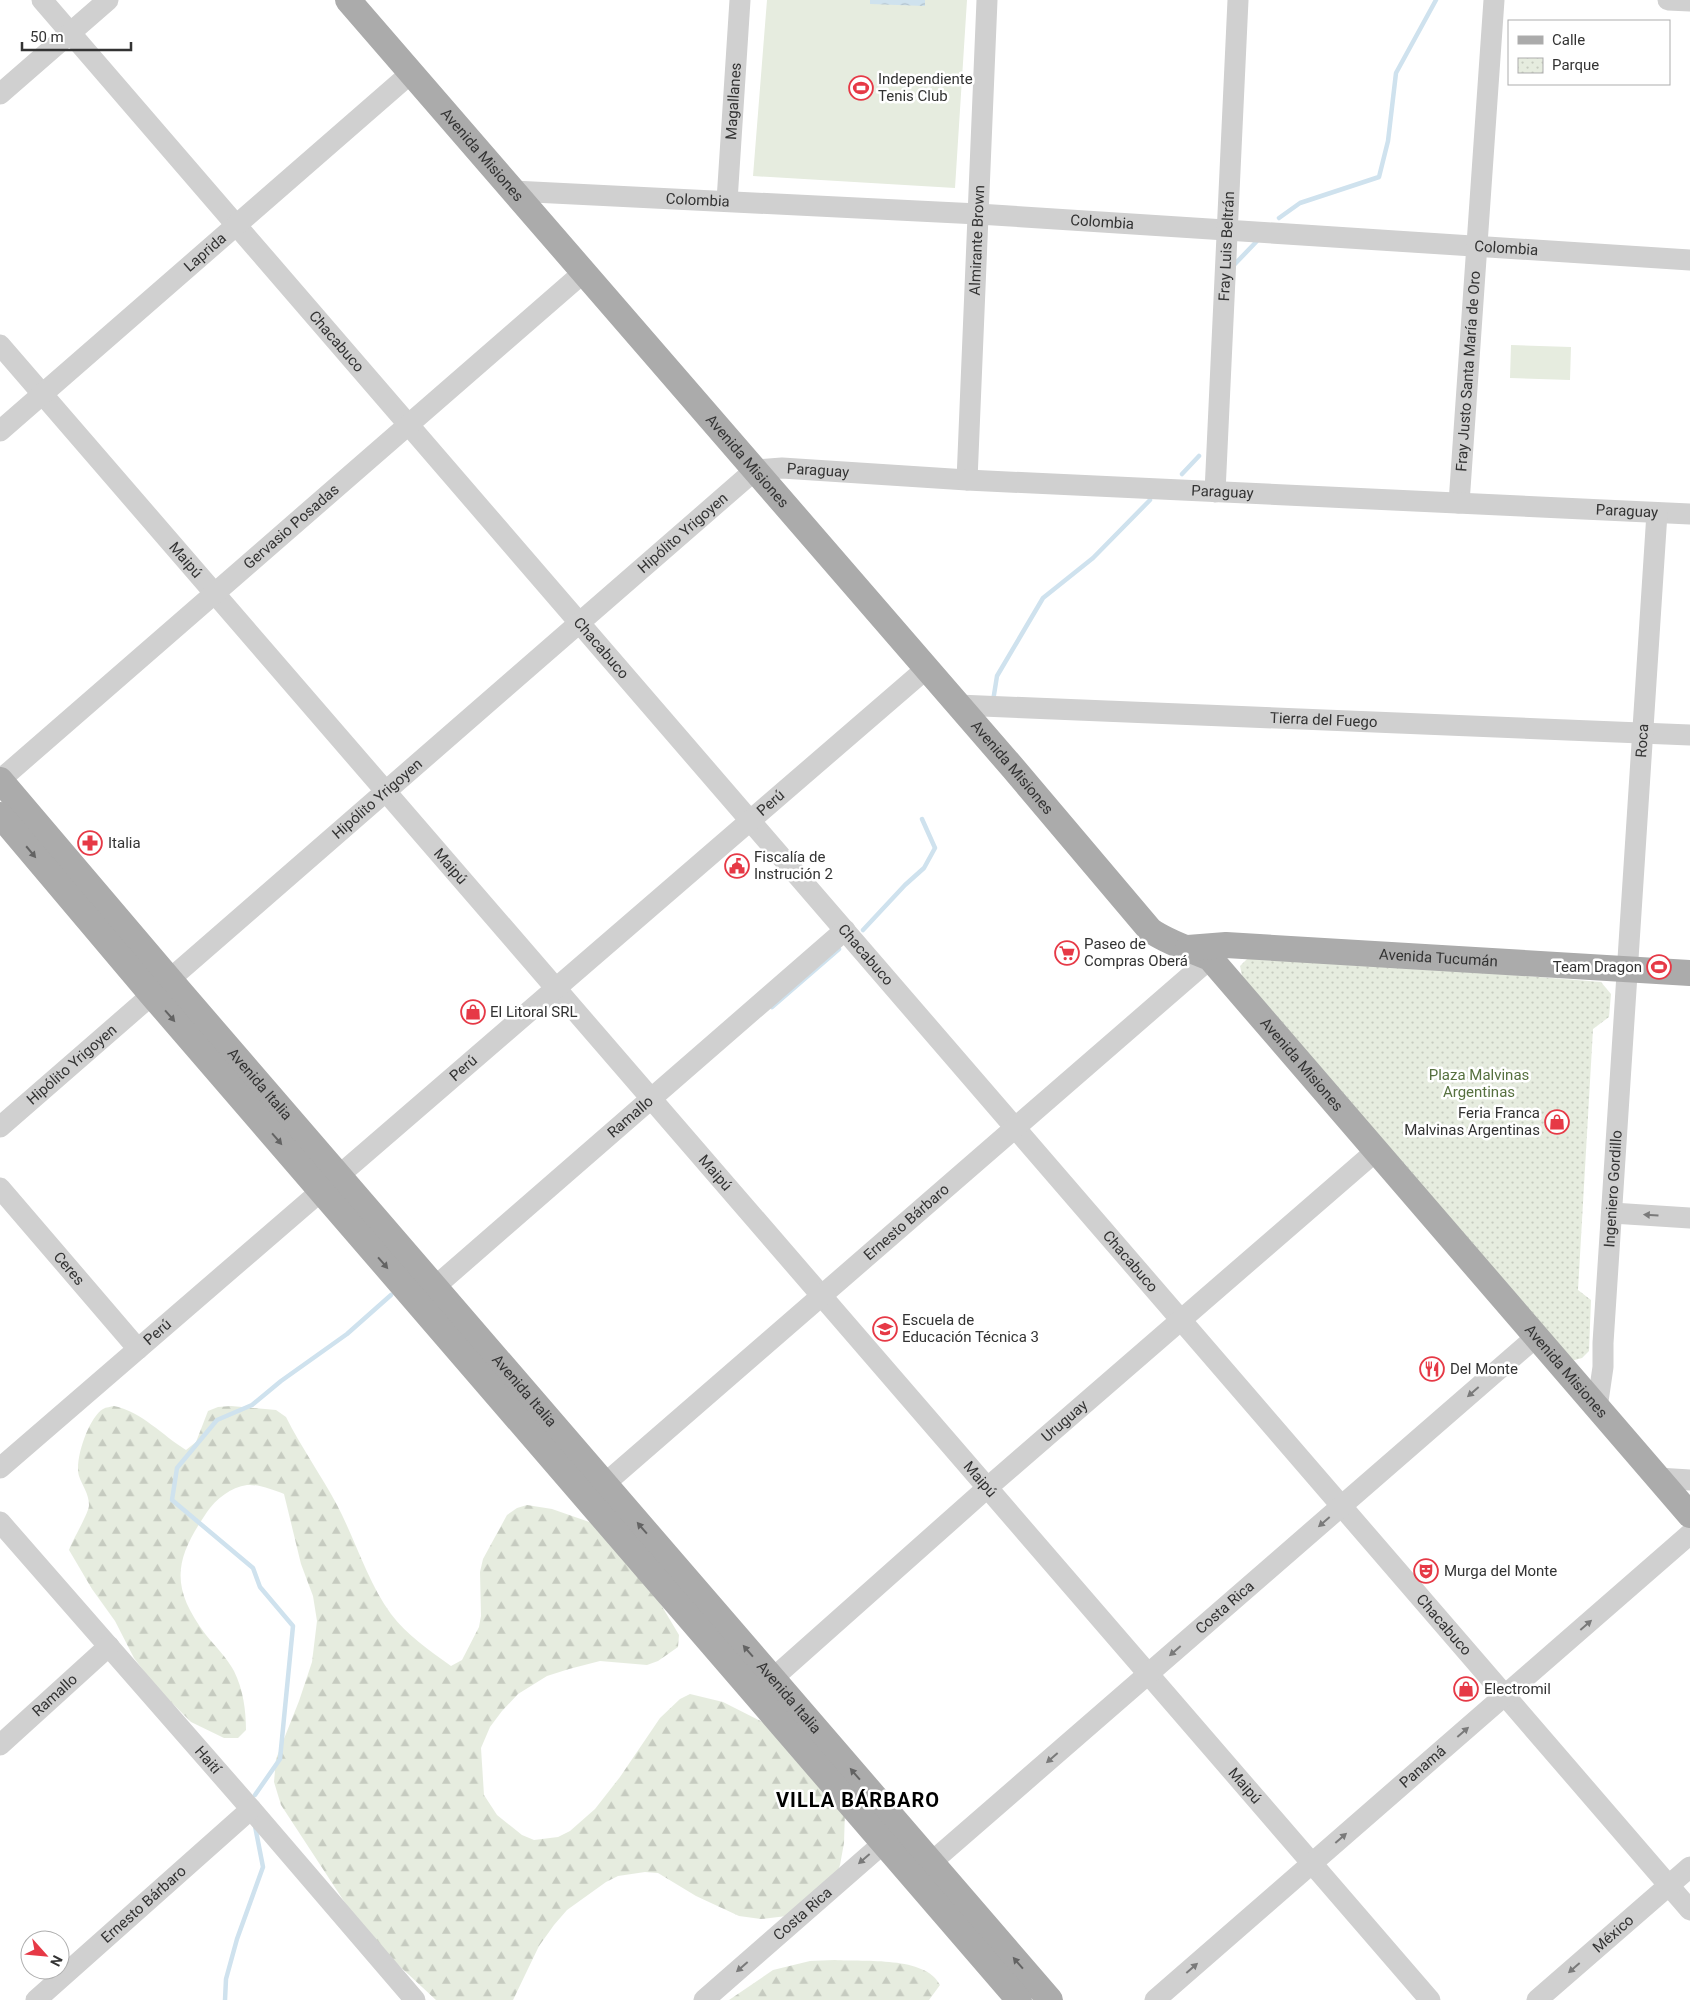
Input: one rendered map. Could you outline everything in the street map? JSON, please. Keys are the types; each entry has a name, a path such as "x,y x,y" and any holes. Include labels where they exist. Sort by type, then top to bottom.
{"main road":[{"name":"Avenida Misiones","path":"348,0 927,668 1150,930 1164,940 1208,950 1376,1151 1690,1515"},
{"name":"Avenida Italia","path":"0,780 161,988"},
{"name":"Avenida Italia","path":"0,815 161,988 764,1686 922,1870 1019,2000"},
{"name":"Avenida Tucumán","path":"1208,950 1690,973"},
{"name":"Avenida Italia","path":"922,1870 1050,2000"}],"street":[{"name":"Chacabuco","path":"42,0 1690,1910"},
{"path":"0,94 108,0"},
{"name":"Magallanes","path":"727,201 740,0"},
{"name":"Almirante Brown","path":"967,480 987,0"},
{"name":"Fray Luis Beltrán","path":"1215,492 1238,0"},
{"name":"Fray Justo Santa María de Oro","path":"1459,504 1494,0"},
{"path":"1668,0 1690,1"},
{"name":"Laprida","path":"0,431 411,73"},
{"name":"Colombia","path":"513,191 978,214 1690,260"},
{"name":"Gervasio Posadas","path":"0,780 584,272"},
{"name":"Maipú","path":"0,345 1430,2000"},
{"name":"Paraguay","path":"755,470 782,468 967,480 1690,514"},
{"name":"Hipólito Yrigoyen","path":"0,1128 755,470"},
{"name":"Roca","path":"1628,969 1657,513"},
{"name":"Perú","path":"0,1468 927,668"},
{"name":"Tierra del Fuego","path":"958,705 1690,735"},
{"name":"Ramallo","path":"426,1294 844,930"},
{"name":"Ernesto Bárbaro","path":"596,1492 1015,1128 1208,950"},
{"name":"Ingeniero Gordillo","path":"1597,1408 1603,1366 1628,969"},
{"name":"Uruguay","path":"764,1686 987,1488 1376,1151"},
{"name":"Ceres","path":"0,1188 138,1349"},
{"path":"1612,1213 1690,1218"},
{"name":"Costa Rica","path":"922,1870 1536,1337"},
{"path":"1658,1478 1690,1480"},
{"name":"Haití","path":"0,1522 415,2000"},
{"name":"Panamá","path":"1155,2000 1690,1534"},
{"name":"Ramallo","path":"0,1745 108,1646"},
{"name":"Ernesto Bárbaro","path":"36,2000 251,1809"},
{"name":"Costa Rica","path":"704,2000 892,1835"},
{"name":"México","path":"1538,2000 1690,1868"}],"green space":[{"name":"Independiente Tenis Club","path":"767,0 967,0 955,188 753,176"},
{"path":"1511,345 1571,347 1570,380 1510,378"},
{"name":"Plaza Malvinas Argentinas","path":"1252,954 1601,982 1611,994 1609,1017 1593,1029 1578,1290 1591,1300 1589,1351 1582,1358 1571,1361 1243,981 1240,966"},
{"path":"114,1406 134,1413 186,1450 196,1442 208,1411 218,1407 231,1406 276,1410 286,1417 344,1518 375,1589 383,1602 404,1629 451,1666 462,1660 479,1627 481,1616 480,1572 483,1559 507,1515 517,1508 527,1505 552,1509 595,1524 644,1576 679,1635 678,1647 658,1661 647,1665 600,1661 569,1669 547,1676 518,1694 490,1727 481,1748 484,1795 497,1815 522,1835 534,1840 558,1837 570,1831 595,1809 620,1777 660,1718 680,1699 690,1694 723,1702 804,1743 845,1810 844,1843 840,1865 832,1886 803,1914 761,1919 739,1916 696,1896 658,1873 645,1872 618,1876 606,1882 567,1910 554,1925 539,1946 513,2000 436,2000 380,1948 353,1915 281,1805 274,1782 276,1759 312,1662 317,1621 313,1596 301,1564 284,1494 256,1485 247,1485 235,1488 224,1494 207,1512 196,1529 183,1559 181,1573 186,1602 194,1618 231,1666 240,1685 245,1707 246,1730 238,1738 224,1738 191,1722 155,1686 134,1658 115,1621 92,1589 69,1550 89,1505 78,1469 84,1440 88,1429 98,1414 104,1408"},
{"path":"810,1961 893,1962 908,1965 922,1969 933,1976 940,1985 929,2000 729,2000 773,1970"}],"water":[{"path":"870,0 925,0 925,6 870,4"}],"waterway":[{"path":"1279,218 1300,203 1379,177 1388,141 1396,73 1436,0"},
{"path":"1233,266 1257,241"},
{"path":"1182,474 1199,456"},
{"path":"993,701 997,676 1043,598 1093,558 1150,500"},
{"path":"863,930 905,885 924,868 935,848 922,819"},
{"path":"772,1007 839,949"},
{"path":"255,1795 280,1759 293,1626 260,1587 253,1568 172,1500 177,1468 217,1420 252,1405 281,1381 347,1334 391,1295"},
{"path":"225,2000 226,1979 237,1939 263,1867 255,1826"}],"place":[{"name":"Independiente Tenis Club","path":"861,88"},
{"name":"Italia","path":"90,843"},
{"name":"Fiscalía de Instrución 2","path":"737,866"},
{"name":"Paseo de Compras Oberá","path":"1067,953"},
{"name":"Team Dragon","path":"1659,967"},
{"name":"El Litoral SRL","path":"473,1012"},
{"name":"Feria Franca Malvinas Argentinas","path":"1557,1122"},
{"name":"Escuela de Educación Técnica 3","path":"885,1329"},
{"name":"Del Monte","path":"1432,1369"},
{"name":"Murga del Monte","path":"1426,1571"},
{"name":"Electromil","path":"1466,1689"}],"district":[{"name":"VILLA BÁRBARO","path":"858,1800"}]}
